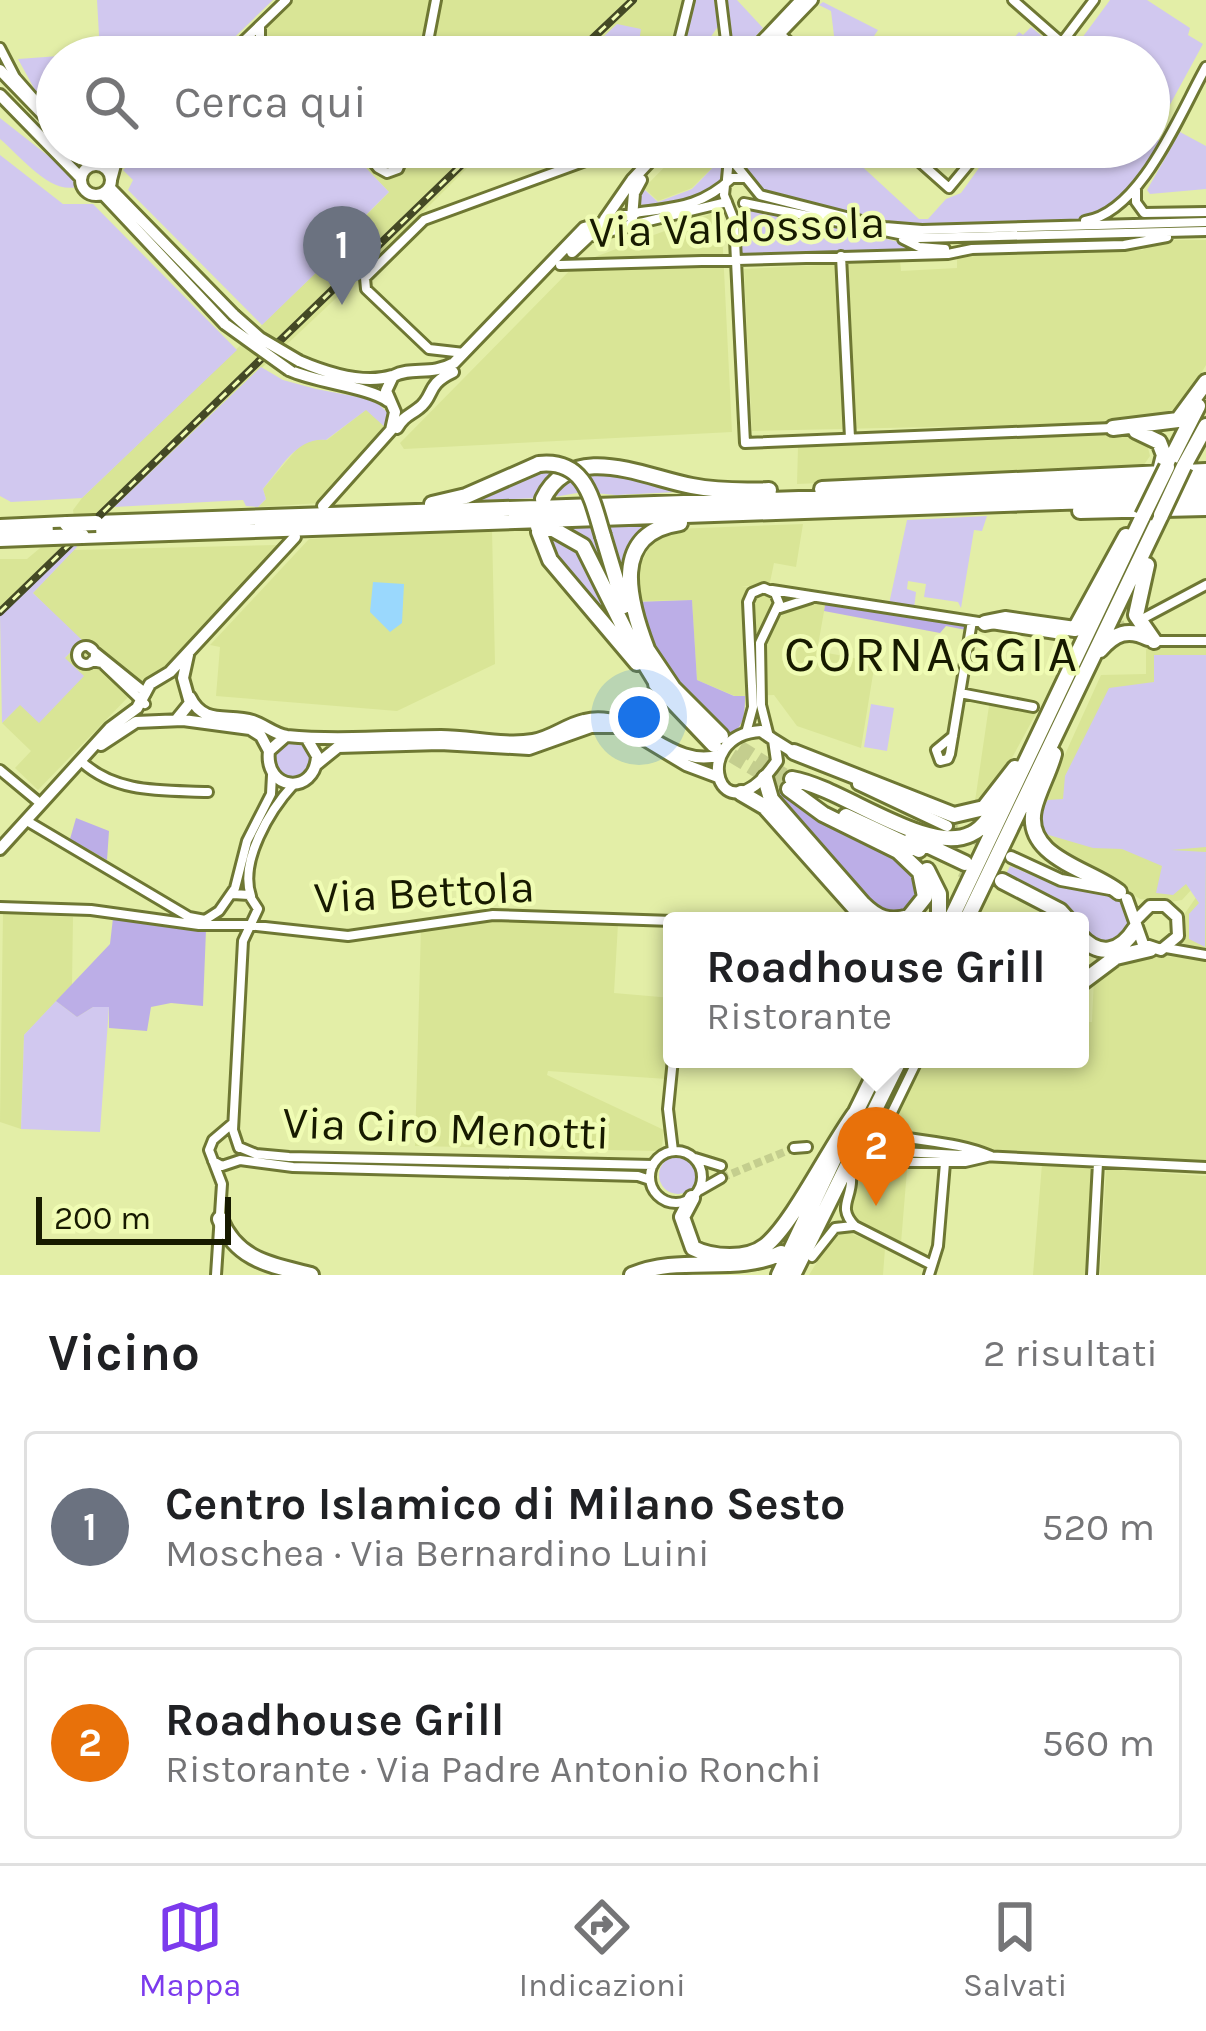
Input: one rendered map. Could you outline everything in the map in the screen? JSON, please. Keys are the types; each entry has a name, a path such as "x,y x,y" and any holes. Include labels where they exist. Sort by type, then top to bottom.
{"highway":[{"path":"1113,428 1178,420 1206,386"},
{"path":"974,912 1142,516 1206,386"},
{"path":"955,912 1054,720 1093,658 1206,427"},
{"path":"1113,428 1156,438 1164,467"},
{"path":"1184,466 1206,438"},
{"path":"373,514 443,502 539,464 561,464 582,478 625,610 647,649 718,745"},
{"path":"543,499 562,476 593,465 734,491 1206,471"},
{"path":"0,527 1206,485"},
{"path":"0,539 1206,497"},
{"path":"647,649 632,602 630,571 638,546 664,526 1206,508"},
{"path":"1154,641 1139,625 1136,608 1161,515"},
{"path":"978,622 1005,619 1077,628 1112,559 1142,516"},
{"path":"359,527 387,532 541,527 575,540 596,566 628,636 661,690"},
{"path":"539,532 564,579 661,690 718,745"},
{"path":"1093,658 1112,638 1126,632 1154,641"},
{"path":"799,755 954,815 968,815 984,808 1054,720"},
{"path":"1054,720 1051,766 1034,810 1038,837 1060,860 1123,896"},
{"path":"785,778 825,788 930,836 951,839 982,827 1015,768"},
{"path":"765,778 771,799 871,912"},
{"path":"785,778 823,814 915,859 932,877 939,912"},
{"path":"785,778 963,866"},
{"path":"740,793 765,807 860,912"},
{"path":"898,851 920,872 925,897 913,912"},
{"path":"1000,885 1048,912"},
{"path":"1089,943 1108,951 1124,944 1136,924"},
{"path":"1089,977 1116,956 1158,948"},
{"path":"779,1275 878,1068"},
{"path":"793,1275 896,1068"},
{"path":"696,1194 682,1217 693,1248 705,1254 755,1252 776,1234 856,1112"},
{"path":"803,1275 851,1177 859,1146"},
{"path":"769,1275 822,1184"},
{"path":"220,1219 229,1239 243,1253 311,1275"},
{"path":"632,1275 655,1267 757,1266 781,1253"},
{"path":"667,1275 686,1275"}],"main road":[{"path":"767,36 801,0"},
{"path":"777,36 812,0"},
{"path":"0,70 36,108"},
{"path":"0,94 36,131"},
{"path":"71,168 87,193 108,187"},
{"path":"81,178 90,168"},
{"path":"101,168 108,187 229,320 331,386 382,395 401,412 412,412"},
{"path":"602,220 645,168"},
{"path":"634,216 638,182 650,168"},
{"path":"632,180 628,194 634,216"},
{"path":"294,366 365,379 445,368 466,353 585,227 634,216"},
{"path":"395,375 387,388 395,418 388,435 325,506 382,451 404,416 423,405 433,384 477,352 579,244 595,230 634,216"},
{"path":"415,373 426,383 427,396"},
{"path":"0,849 27,821 38,801 144,700 295,537"},
{"path":"144,700 150,714 167,721 186,713 184,665 192,647"},
{"path":"161,677 176,678 197,710 208,716 253,721 307,739 440,736 526,741 600,718 628,724 682,755 707,759 718,745 746,733 771,737 947,826"},
{"path":"93,751 130,724 150,719 250,729 261,736 269,751 272,774 292,785 306,781 317,764 338,747 529,748 590,727 610,726 718,777 729,790 740,793 757,788 765,778 785,778"},
{"path":"269,751 287,736"},
{"path":"771,737 785,778"},
{"path":"307,739 315,749 317,764"},
{"path":"718,745 718,777"},
{"path":"785,778 799,755"},
{"path":"1011,857 1061,880 1123,896 1150,906 1165,906 1180,924 1177,939 1158,948 1140,941 1123,896"},
{"path":"1136,924 1150,906"}],"street":[{"path":"249,36 286,0"},
{"path":"429,36 436,0"},
{"path":"680,36 689,0"},
{"path":"721,0 725,36"},
{"path":"1013,0 1054,36"},
{"path":"1067,36 1094,0"},
{"path":"261,25 262,36"},
{"path":"780,33 783,36"},
{"path":"0,48 36,105"},
{"path":"1170,130 1206,67"},
{"path":"108,187 116,168"},
{"path":"466,353 430,350 364,284 365,278 424,220 566,168"},
{"path":"728,168 724,196 738,204"},
{"path":"737,168 764,197 885,226 922,230 1203,228"},
{"path":"927,168 949,188 966,168"},
{"path":"1037,227 1042,222 1093,220 1111,213 1136,190 1149,168"},
{"path":"634,216 688,206 716,195 726,183 747,182"},
{"path":"747,182 750,196 738,204 734,220 745,443 1113,428"},
{"path":"1136,190 1136,202 1144,213 1206,212"},
{"path":"634,216 738,204 896,236 929,249 1124,245 1203,228"},
{"path":"896,236 1203,228"},
{"name":"Via Valdossola","path":"560,265 916,255 973,249"},
{"path":"842,256 850,439"},
{"path":"1144,618 1206,585"},
{"path":"746,733 753,707 749,610 752,593 760,588 1063,635"},
{"path":"771,590 778,598 776,612 760,643 761,705 771,737"},
{"path":"749,610 759,619 817,597"},
{"path":"953,736 978,622"},
{"path":"1154,641 1206,641"},
{"path":"89,647 92,661"},
{"path":"89,647 81,648 77,656 82,662 102,663 144,700"},
{"path":"89,647 144,700"},
{"path":"960,693 1034,707"},
{"path":"82,763 129,788 208,792"},
{"path":"0,770 38,801"},
{"path":"27,821 192,919 208,919 238,880 247,841 271,794 272,774"},
{"path":"222,1184 234,1162 237,1143 233,1123 243,940 252,921 248,884 258,842 292,785"},
{"path":"226,900 242,892 252,897"},
{"path":"226,900 224,915 243,940"},
{"path":"0,907 91,910 200,925 252,921"},
{"name":"Via Bettola","path":"252,921 271,929 347,936 493,915 663,922"},
{"path":"1177,939 1186,955"},
{"path":"1158,948 1206,956"},
{"path":"672,1068 668,1109 673,1151"},
{"path":"914,1068 879,1138 874,1154 880,1162 991,1156"},
{"path":"891,1118 890,1129 910,1141 952,1143 991,1156"},
{"path":"216,1271 222,1184 210,1145 233,1123"},
{"path":"220,1136 237,1143"},
{"path":"879,1138 899,1136"},
{"name":"Via Ciro Menotti","path":"237,1143 256,1154 290,1157 653,1165"},
{"path":"794,1148 807,1147"},
{"path":"880,1150 1206,1168"},
{"path":"673,1151 721,1166"},
{"path":"673,1151 653,1165 650,1180 666,1201 679,1203 721,1178"},
{"path":"694,1157 703,1174 696,1194"},
{"path":"213,1161 222,1166 234,1162"},
{"name":"Via Ciro Menotti","path":"234,1162 650,1180"},
{"path":"812,1257 835,1228 855,1226 916,1256 930,1271 938,1246 946,1162"},
{"path":"1093,1275 1098,1163"},
{"path":"851,1177 844,1208 855,1226"},
{"path":"916,1256 938,1246"}],"shaded area":[{"path":"97,0 273,0 236,36 99,36"},
{"path":"294,0 684,0 676,36 632,36 617,24 604,36 258,36"},
{"path":"694,0 714,0 719,25 711,36 686,36"},
{"path":"726,0 737,0 763,28 756,36 731,36"},
{"path":"1110,0 1147,0 1190,28 1188,35 1203,44 1170,105 1170,36 1083,36"},
{"path":"823,2 878,30 874,36 834,36 831,11 819,5"},
{"path":"617,24 641,29 640,36 604,36"},
{"path":"1031,27 1042,36 1015,36"},
{"path":"36,58 36,91 35,90 18,59"},
{"path":"0,118 36,146 36,168 64,168 76,187 46,179 0,139"},
{"path":"1180,132 1206,146 1206,189 1150,194 1147,190 1160,168 1170,168 1170,150"},
{"path":"0,155 63,204 93,204 237,350 82,498 11,502 0,496"},
{"path":"366,168 467,168 103,517 74,517 73,510 82,498 355,235 352,230 389,192"},
{"path":"366,168 389,192 352,229 356,234 262,325 128,190 133,180 123,170"},
{"path":"664,168 712,168 692,188 658,201 644,188"},
{"path":"712,168 725,168 726,175 719,183 698,197 673,206 638,203 645,190 658,202 692,189"},
{"path":"740,168 864,168 919,219 928,219 946,199 961,193 979,168 1145,168 1132,189 1094,218 923,227 862,218 761,193"},
{"path":"744,207 899,242 916,251 741,254 739,213"},
{"path":"721,210 732,432 404,449 400,443 576,264"},
{"path":"1151,240 1206,240 1206,365 1177,414 1153,420 1060,424 752,431 744,269 900,261 901,271 957,268 957,255 1143,250"},
{"path":"261,367 283,380 374,400 390,415 386,428 366,410 326,440 306,443 263,489 266,499 258,507 246,506 243,500 114,507"},
{"path":"367,409 386,428 381,440 321,503 258,507 266,499 263,489 301,444 327,440"},
{"path":"1124,433 1146,439 1150,456 1141,469 797,484 798,447"},
{"path":"539,468 565,470 538,498 461,501"},
{"path":"605,469 698,491 583,492 548,498 562,481"},
{"path":"987,516 982,531 974,530 961,608 958,602 924,597 926,584 908,581 907,589 916,592 914,609 889,604 907,520"},
{"path":"666,521 650,527 626,591 607,533 626,627 603,573 556,525"},
{"path":"803,524 796,567 774,563 769,587 741,586 826,600 817,651 875,662 861,748 797,726 774,695 735,696 697,680 692,600 640,601 637,572 653,539 674,529"},
{"path":"492,530 495,664 397,711 216,696 220,647 210,645 309,539"},
{"path":"543,531 575,545 639,662 554,558"},
{"path":"75,542 0,615 0,559 27,559 46,543"},
{"path":"75,542 77,547 33,593 82,640 65,658 84,676 39,723 20,705 2,723 0,615"},
{"path":"278,545 166,668 134,691 38,790 15,768 31,751 2,723 20,704 39,722 65,658 81,641 33,593 74,550"},
{"path":"692,600 697,680 745,696 742,722 734,732 721,736 647,649 635,602"},
{"path":"826,600 967,622 966,630 946,626 940,633 824,611"},
{"path":"1146,648 1206,648 1206,950 1187,949 1183,943 1183,916 1197,896 1192,889 1182,900 1140,899 1092,868 1063,856 1039,833 1038,814 1101,675 1146,674"},
{"path":"1154,655 1206,655 1206,847 1171,850 1206,852 1205,947 1189,939 1189,914 1199,903 1186,884 1173,895 1156,893 1162,866 1122,849 1093,848 1042,833 1043,806 1048,800 1063,799 1065,776 1109,688 1154,682"},
{"path":"990,699 1039,708 999,782 974,808"},
{"path":"871,704 894,708 887,751 864,747"},
{"path":"293,742 306,747 311,760 306,773 293,778 280,773 275,760 280,747"},
{"path":"778,791 812,816 912,867 920,896 907,912 877,908"},
{"path":"76,818 109,831 107,860 70,839"},
{"path":"1010,866 1062,887 1114,897 1124,904 1131,924 1127,936 1105,947 1089,937 1089,912 1063,912 1048,897 1004,878"},
{"path":"3,913 73,917 72,985 24,1035 21,1129 0,1122"},
{"path":"113,918 206,930 203,1006 171,1003 151,1007 147,1031 109,1028 109,1007 93,1007 77,1017 56,1001 110,944"},
{"path":"489,919 618,924 614,993 663,997 667,1079 548,1071 547,1075 664,1130 662,1146 657,1151 415,1146 421,928"},
{"path":"1143,954 1206,960 1206,1161 981,1153 953,1141 910,1139 892,1128 917,1068 1089,1068 1094,977 1107,966"},
{"path":"56,1001 77,1017 93,1007 109,1007 100,1132 21,1129 24,1035"},
{"path":"678,1156 692,1161 697,1175 692,1189 678,1194 664,1189 659,1175 664,1161"},
{"path":"1042,1164 1094,1167 1087,1275 1033,1275"},
{"path":"1106,1169 1206,1176 1206,1275 1100,1275"},
{"path":"907,1170 901,1243 852,1219 847,1202 863,1172"},
{"path":"843,1230 885,1248 883,1275 809,1275 835,1233"}],"water":[{"path":"373,582 404,584 402,623 390,632 370,612"}],"tunnel":[{"path":"1106,631 1143,618"},
{"path":"722,736 784,775"},
{"path":"714,745 781,785"},
{"path":"947,826 1011,857"},
{"path":"961,870 998,888"},
{"path":"721,1178 794,1148"}],"railway":[{"path":"595,36 633,0"},
{"path":"0,612 458,168"}],"place":[{"name":"Centro Islamico di Milano Sesto","path":"342,305"},
{"name":"Roadhouse Grill","path":"876,1206"}],"district":[{"name":"CORNAGGIA","path":"932,654"}]}
